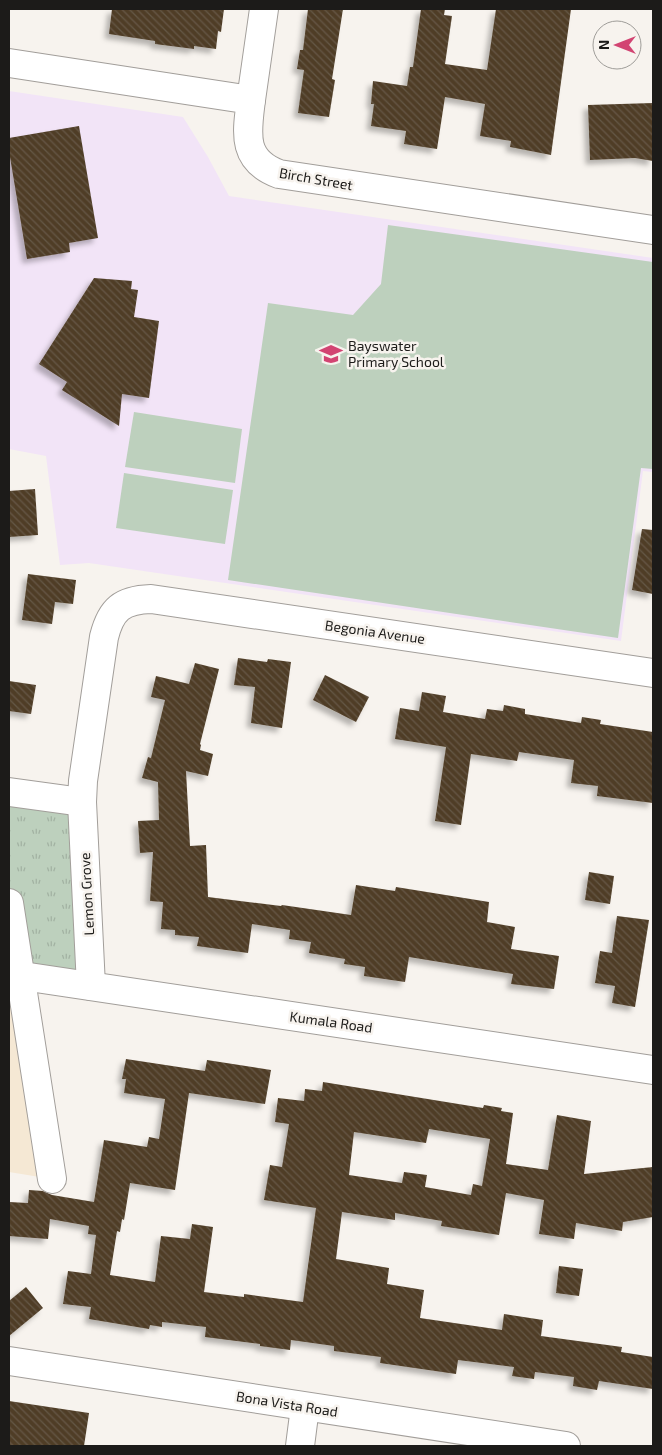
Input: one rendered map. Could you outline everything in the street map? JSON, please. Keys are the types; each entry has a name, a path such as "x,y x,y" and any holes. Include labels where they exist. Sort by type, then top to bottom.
{"street":[{"name":"Birch Street","path":"264,9 247,130 249,146 257,161 270,171 279,174 653,230"},
{"path":"9,63 250,100"},
{"name":"Begonia Avenue","path":"107,625 112,614 125,603 133,600 151,599 653,673"},
{"name":"Lemon Grove","path":"91,986 82,802 85,761 107,625"},
{"path":"9,792 82,802"},
{"path":"9,902 14,975 52,1179"},
{"name":"Kumala Road","path":"14,975 653,1070"},
{"name":"Bona Vista Road","path":"9,1361 566,1446"},
{"path":"300,1446 305,1407"}],"shaded area":[{"name":"Bayswater Primary School","path":"9,91 183,117 229,196 653,258 653,472 643,471 621,641 89,563 60,565 46,456 9,449"},
{"path":"9,903 52,1179 9,1172"}],"green space":[{"path":"388,225 653,262 653,469 641,468 618,638 228,580 268,303 353,315 381,284"},
{"path":"134,412 242,429 235,483 125,467"},
{"path":"124,473 233,490 225,544 116,528"},
{"path":"9,792 82,802 91,986 20,976 9,903"}],"building":[{"path":"112,9 224,9 221,32 218,31 216,49 194,46 194,49 155,44 155,41 109,34"},
{"path":"308,9 343,9 332,79 335,80 329,117 298,113 304,70 297,69 300,50 303,50"},
{"path":"421,9 445,9 444,15 452,16 445,64 487,70 496,9 571,9 551,155 510,147 511,141 480,136 485,104 445,97 437,149 404,144 406,131 371,126 374,104 371,104 373,81 407,86 410,67 413,67"},
{"path":"653,103 653,161 635,158 590,160 588,105"},
{"path":"79,126 98,238 69,243 70,252 27,259 9,151 9,138"},
{"path":"94,278 132,281 131,289 138,290 134,317 159,321 149,398 122,394 119,426 62,390 67,382 39,364"},
{"path":"35,489 38,535 9,537 9,491"},
{"path":"642,529 653,530 653,594 632,590"},
{"path":"28,574 76,580 73,604 55,602 52,624 22,620"},
{"path":"238,658 267,662 268,659 291,662 282,728 251,723 255,687 234,685"},
{"path":"195,663 219,669 200,744 200,750 213,754 208,776 186,771 190,846 206,845 208,897 351,915 356,885 395,891 396,887 489,902 487,922 515,927 511,949 559,956 554,989 511,984 513,974 409,957 405,982 364,976 365,967 344,964 345,959 309,953 311,942 289,939 290,930 252,924 248,953 197,946 199,937 175,935 175,930 161,929 163,902 150,901 153,852 140,853 138,821 159,820 158,782 142,778 148,757 151,758 165,700 151,697 156,676 189,684"},
{"path":"325,675 369,697 356,722 313,700"},
{"path":"9,681 36,685 31,714 9,711"},
{"path":"422,692 446,696 443,712 485,719 487,709 503,711 504,705 525,709 525,714 581,723 582,717 601,720 600,724 653,732 653,803 597,796 598,786 571,783 574,760 519,752 517,761 471,754 461,825 435,821 446,747 395,739 400,708 419,711"},
{"path":"589,872 614,876 610,904 585,900"},
{"path":"617,916 649,920 635,1007 612,1003 615,986 595,983 600,951 612,953"},
{"path":"126,1059 205,1071 207,1060 271,1070 265,1104 189,1093 175,1190 130,1183 124,1220 122,1219 120,1232 117,1231 110,1275 155,1282 161,1236 190,1239 192,1224 213,1227 204,1292 244,1297 244,1294 303,1302 316,1208 264,1200 270,1165 282,1167 289,1124 275,1122 278,1098 304,1101 305,1089 322,1091 323,1082 483,1108 484,1105 502,1108 501,1111 513,1113 506,1164 548,1170 557,1115 591,1121 584,1174 653,1167 653,1217 623,1222 622,1231 576,1223 574,1239 539,1234 544,1200 506,1193 499,1235 441,1226 442,1221 395,1213 395,1220 342,1212 336,1259 389,1268 387,1284 424,1290 420,1318 502,1330 504,1314 543,1320 541,1336 622,1347 621,1352 653,1357 653,1389 599,1381 597,1390 573,1386 574,1377 535,1372 534,1379 512,1376 514,1367 458,1360 456,1374 380,1363 381,1357 334,1351 334,1346 291,1340 290,1350 260,1346 260,1344 205,1337 206,1327 162,1322 162,1327 150,1325 149,1329 89,1319 91,1307 63,1304 68,1271 91,1274 96,1235 88,1234 89,1226 50,1219 48,1239 9,1236 9,1202 28,1203 29,1190 43,1191 52,1195 94,1202 104,1140 147,1147 149,1137 159,1139 165,1099 124,1093 126,1079 122,1079","holes":["429,1129 490,1139 482,1186 473,1184 471,1195 425,1187 427,1175 404,1172 402,1183 349,1175 354,1132 426,1143"]},
{"path":"559,1266 583,1269 579,1296 556,1293"},
{"path":"26,1287 43,1308 9,1336 9,1301"},
{"path":"9,1401 89,1413 84,1446 9,1446"}],"place":[{"name":"Bayswater Primary School","path":"331,354"}]}
